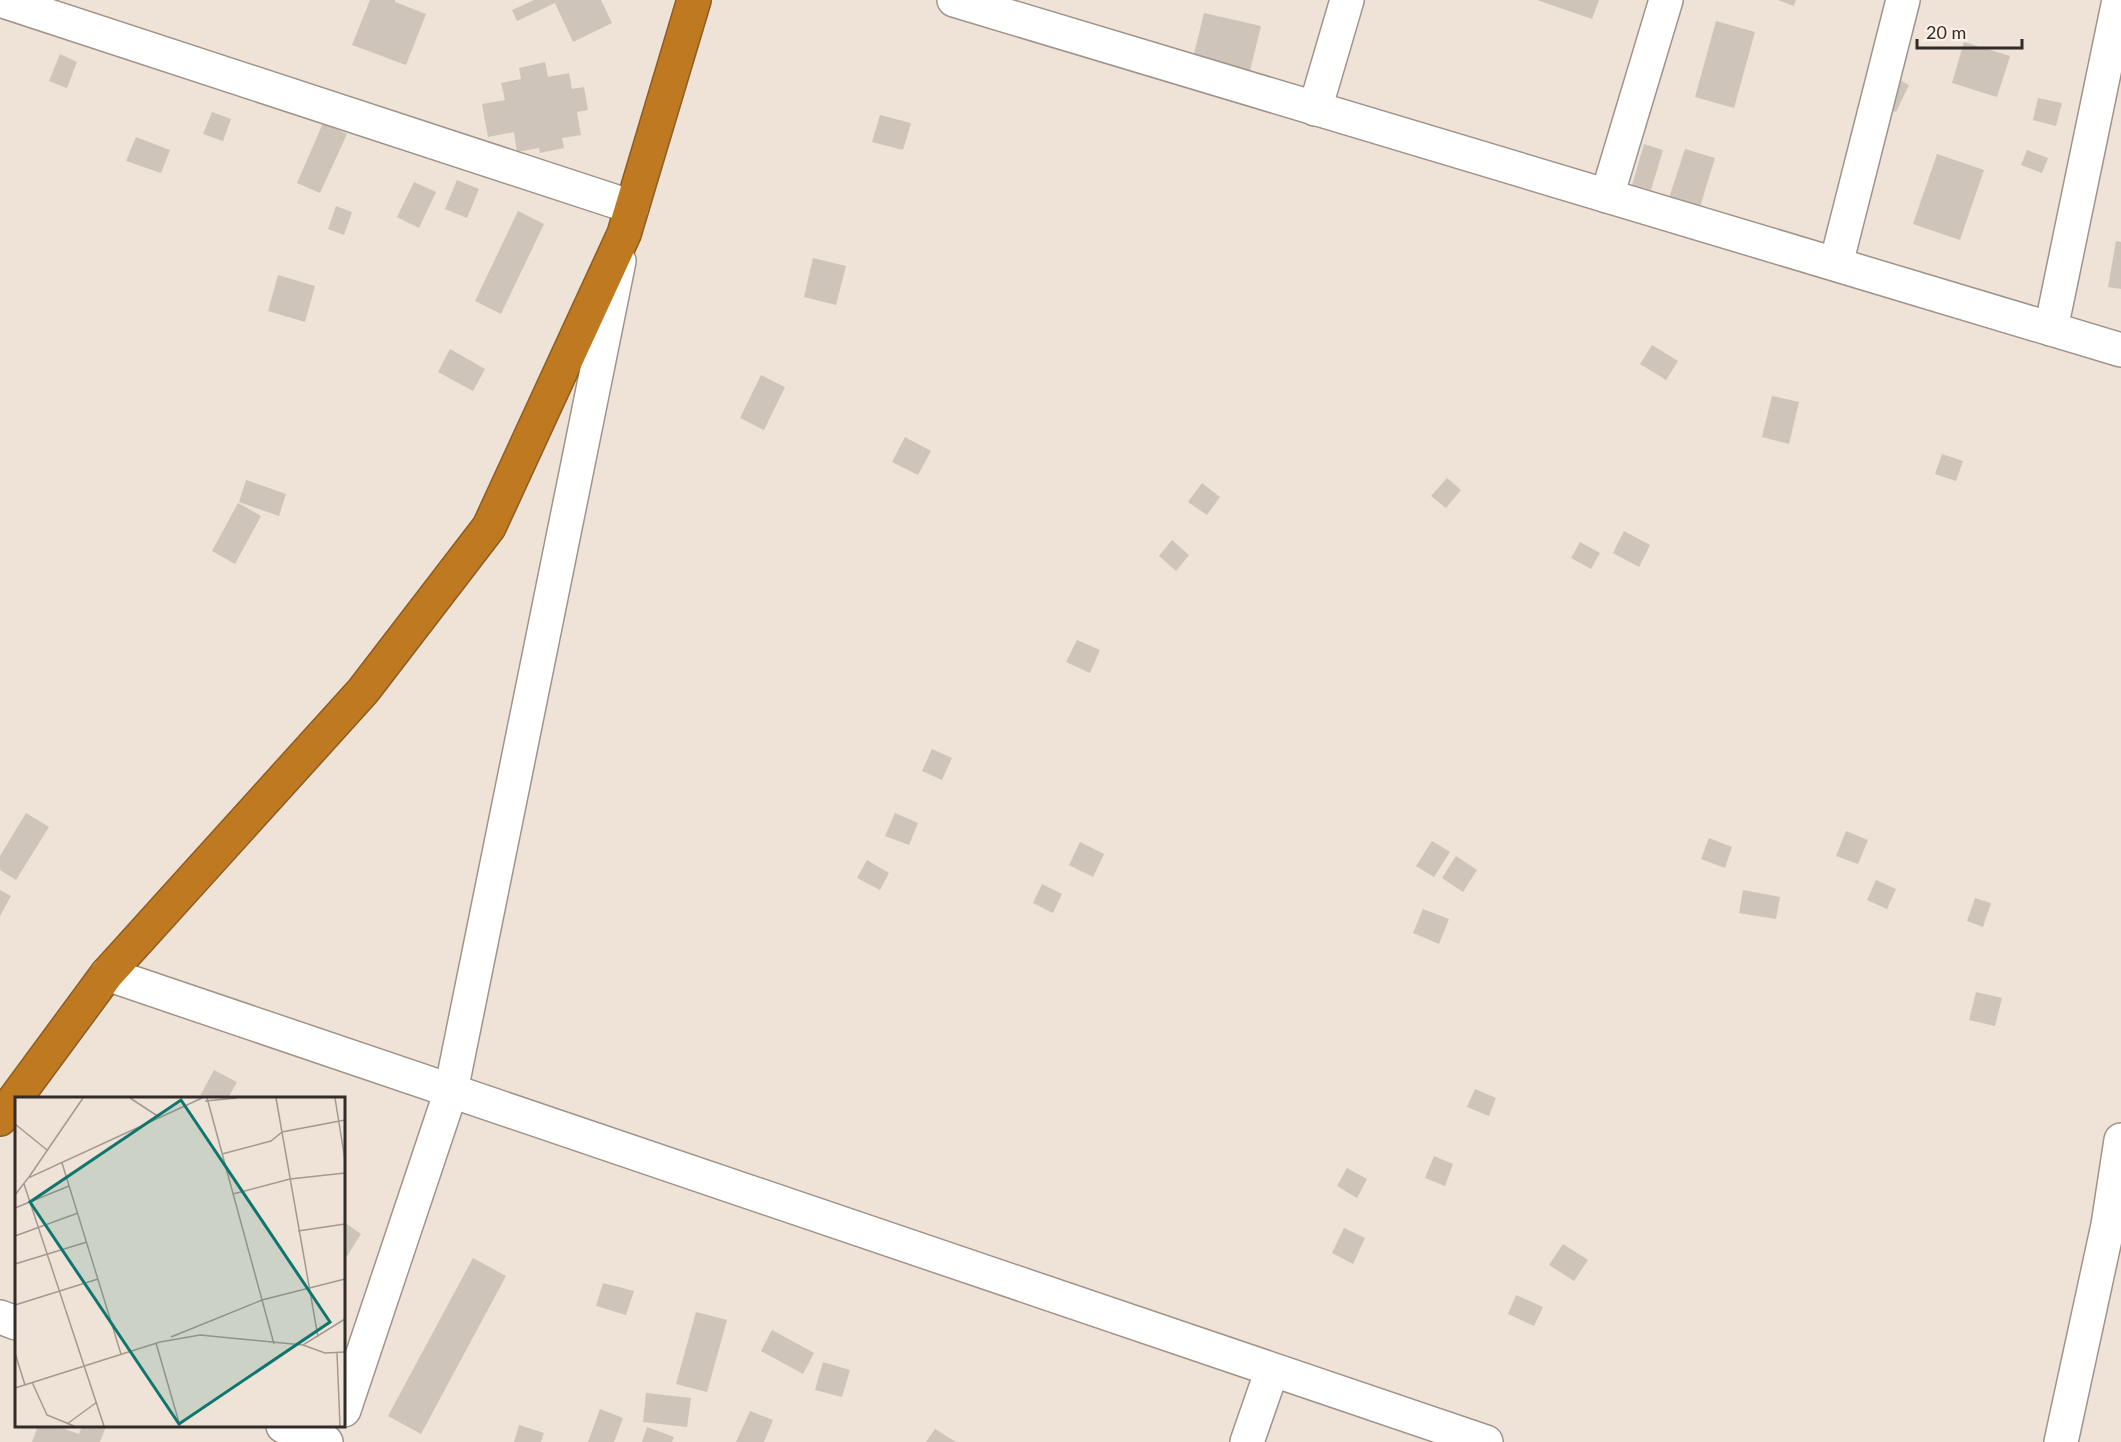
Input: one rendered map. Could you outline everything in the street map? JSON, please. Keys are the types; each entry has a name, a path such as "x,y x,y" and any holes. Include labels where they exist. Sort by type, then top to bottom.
{"highway":[{"path":"16,1097 107,974 363,691 489,527 628,221 694,0"},
{"path":"0,1119 15,1099"}],"street":[{"path":"0,0 628,221 451,1091 345,1407"},
{"path":"954,0 2121,350"},
{"path":"1315,109 1347,0"},
{"path":"1607,196 1666,0"},
{"path":"1836,264 1903,0"},
{"path":"2051,329 2120,0"},
{"path":"107,974 1486,1442"},
{"path":"2061,1442 2114,1223 2121,1140"},
{"path":"0,1317 15,1323"},
{"path":"1247,1442 1272,1370"},
{"path":"288,1427 326,1442"},
{"path":"333,1442 337,1427"}],"building":[{"path":"370,0 395,0 395,2 426,14 406,65 352,45"},
{"path":"534,0 601,0 612,23 573,42 555,3 517,21 512,10"},
{"path":"1537,0 1599,0 1592,19"},
{"path":"1778,0 1796,0 1794,6"},
{"path":"1204,13 1261,26 1248,79 1191,66"},
{"path":"1716,21 1755,32 1734,108 1695,97"},
{"path":"1964,42 2010,56 1997,97 1952,83"},
{"path":"60,54 77,62 67,88 49,81"},
{"path":"545,62 548,77 569,73 572,89 584,87 588,110 577,112 581,135 562,138 564,148 540,153 539,148 517,152 514,132 488,137 482,104 505,100 501,83 521,79 519,68"},
{"path":"1892,76 1909,85 1896,112 1878,103"},
{"path":"2038,98 2062,103 2056,126 2033,120"},
{"path":"212,112 231,119 223,141 203,134"},
{"path":"880,115 911,123 903,150 872,142"},
{"path":"323,123 347,134 320,193 297,183"},
{"path":"136,137 170,150 161,173 126,161"},
{"path":"1644,144 1663,150 1651,190 1632,185"},
{"path":"1685,149 1715,158 1699,210 1668,201"},
{"path":"2027,150 2048,158 2042,173 2021,165"},
{"path":"1937,154 1984,170 1960,240 1913,224"},
{"path":"457,180 479,189 467,218 445,209"},
{"path":"414,182 436,192 419,228 397,217"},
{"path":"336,206 352,212 344,235 328,229"},
{"path":"518,211 544,224 501,314 475,301"},
{"path":"2116,241 2121,242 2121,289 2108,287"},
{"path":"813,258 846,266 836,305 804,297"},
{"path":"278,275 315,286 305,322 268,311"},
{"path":"1652,345 1678,361 1666,380 1640,364"},
{"path":"450,349 485,369 473,391 438,372"},
{"path":"761,375 785,387 764,430 740,418"},
{"path":"1772,396 1799,402 1789,444 1762,437"},
{"path":"905,437 931,451 918,475 892,462"},
{"path":"1942,454 1963,461 1956,481 1935,474"},
{"path":"1447,478 1461,490 1446,508 1431,496"},
{"path":"246,480 286,494 279,516 239,502"},
{"path":"1202,483 1220,497 1207,515 1188,502"},
{"path":"238,503 261,516 235,564 212,551"},
{"path":"1624,531 1650,545 1639,567 1613,553"},
{"path":"1172,540 1189,555 1176,571 1159,556"},
{"path":"1580,542 1600,553 1591,569 1571,558"},
{"path":"1077,640 1100,650 1090,673 1066,662"},
{"path":"932,749 952,758 942,780 922,771"},
{"path":"26,813 49,827 16,880 0,870 0,856"},
{"path":"895,813 918,823 909,845 885,836"},
{"path":"1846,831 1868,840 1858,864 1836,856"},
{"path":"1709,838 1732,847 1725,868 1701,859"},
{"path":"1432,841 1450,852 1434,877 1416,866"},
{"path":"1080,842 1104,854 1093,877 1069,865"},
{"path":"1456,856 1477,870 1463,892 1442,878"},
{"path":"867,860 889,873 880,890 857,878"},
{"path":"1876,880 1896,889 1887,909 1867,900"},
{"path":"1042,884 1062,894 1053,913 1033,903"},
{"path":"0,890 11,896 0,916"},
{"path":"1743,890 1780,897 1776,919 1739,913"},
{"path":"1975,898 1991,903 1983,927 1967,921"},
{"path":"1423,909 1449,919 1439,944 1413,933"},
{"path":"1976,992 2002,998 1995,1026 1969,1020"},
{"path":"214,1070 237,1082 229,1097 200,1097"},
{"path":"1475,1089 1496,1098 1489,1116 1467,1107"},
{"path":"1434,1156 1453,1164 1445,1186 1425,1178"},
{"path":"1347,1168 1367,1179 1357,1198 1337,1186"},
{"path":"345,1223 361,1234 345,1259"},
{"path":"1344,1228 1365,1238 1353,1264 1332,1253"},
{"path":"1563,1244 1588,1260 1574,1281 1549,1265"},
{"path":"473,1258 506,1276 421,1434 388,1416"},
{"path":"603,1283 634,1291 626,1315 596,1306"},
{"path":"1516,1295 1543,1307 1534,1326 1508,1314"},
{"path":"696,1312 727,1320 707,1392 676,1384"},
{"path":"772,1330 814,1353 803,1374 761,1351"},
{"path":"823,1362 850,1370 842,1397 815,1390"},
{"path":"646,1393 691,1398 687,1427 643,1422"},
{"path":"600,1409 623,1418 614,1442 588,1442"},
{"path":"750,1411 773,1420 764,1442 736,1442"},
{"path":"519,1425 544,1433 541,1442 514,1442"},
{"path":"38,1427 59,1427 79,1434 82,1427 106,1427 100,1442 32,1442"},
{"path":"647,1427 674,1437 672,1442 642,1442"},
{"path":"935,1429 956,1442 926,1442"}]}
